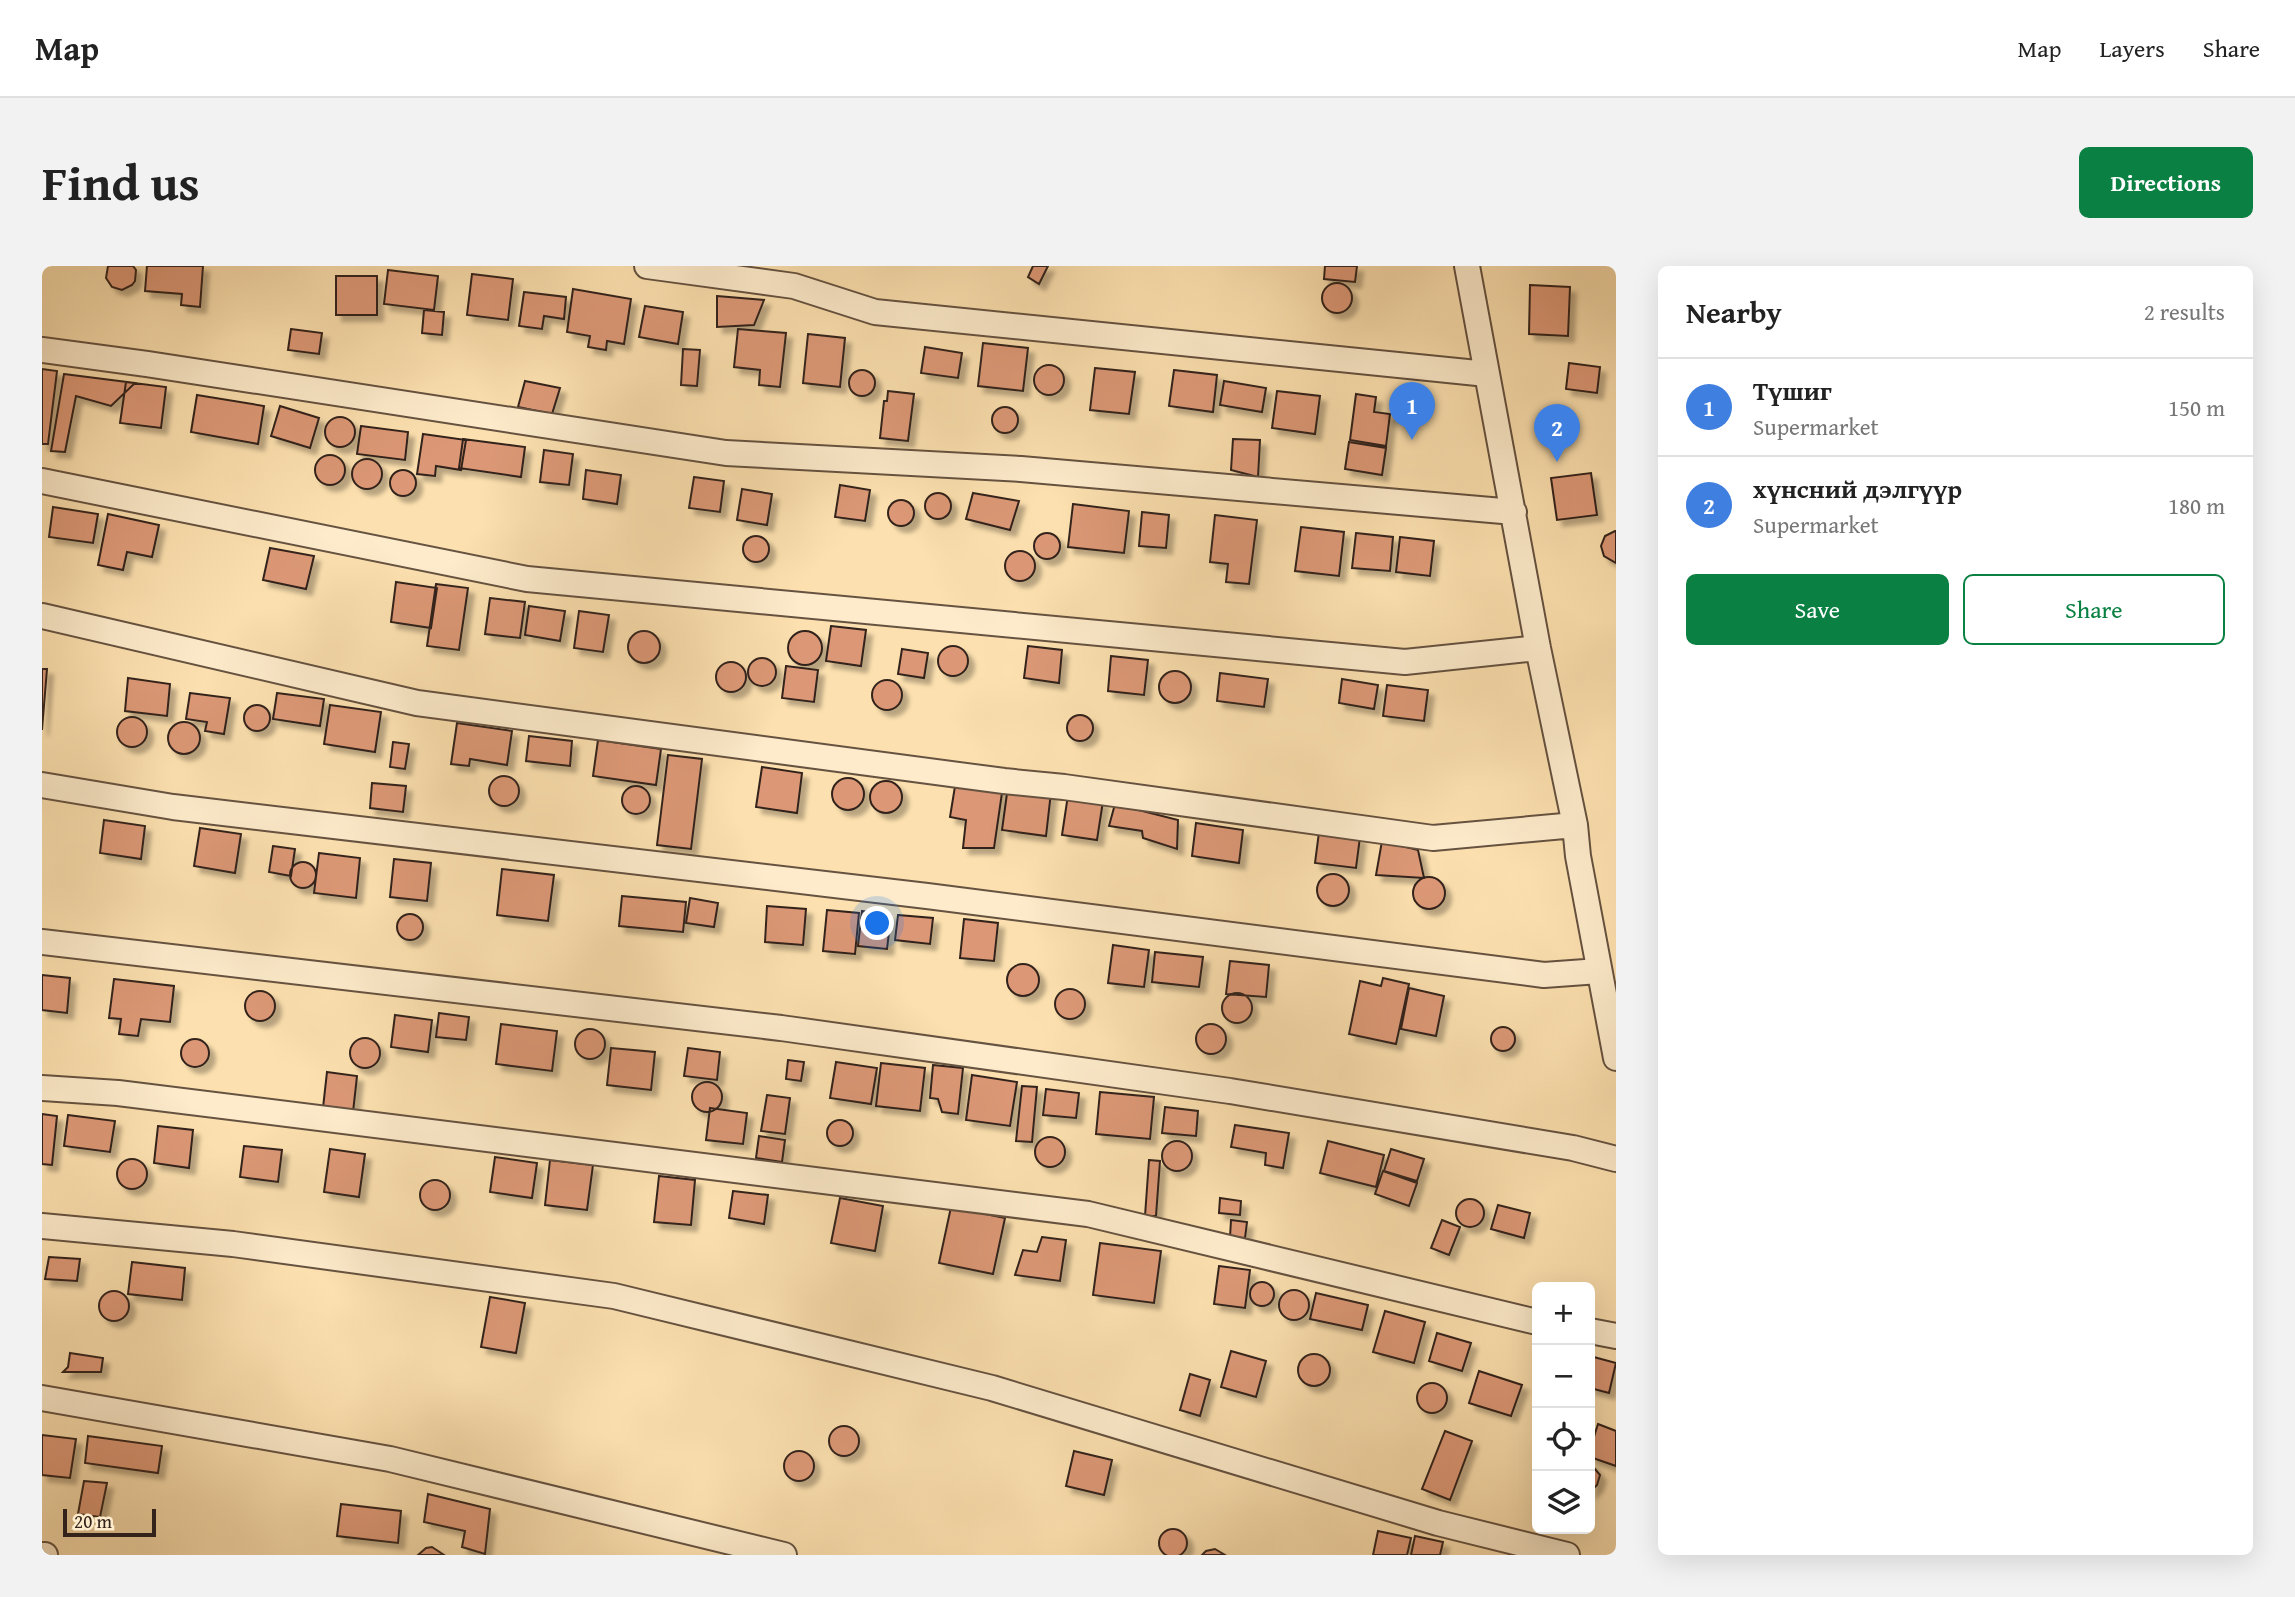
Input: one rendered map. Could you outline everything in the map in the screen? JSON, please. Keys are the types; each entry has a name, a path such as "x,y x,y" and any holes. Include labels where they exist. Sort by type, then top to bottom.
{"street":[{"path":"647,266 794,286 875,312 1487,374"},
{"path":"1467,266 1538,648 1575,825 1578,856 1616,1058"},
{"path":"42,350 726,453 1021,469 1514,512"},
{"path":"42,481 527,579 1405,662 1538,648"},
{"path":"42,616 418,703 1433,838 1575,825"},
{"path":"42,785 187,809 927,896 1545,975 1599,971"},
{"path":"42,942 781,1028 1230,1091 1573,1148 1616,1159"},
{"path":"42,1088 118,1093 1088,1214 1532,1321"},
{"path":"42,1226 233,1244 614,1296 992,1388 1438,1522 1567,1555"},
{"path":"1595,1332 1616,1336"},
{"path":"42,1398 390,1459 785,1555"}],"building":[{"path":"108,266 133,266 136,270 135,281 122,290 112,287 106,278"},
{"path":"147,266 203,266 200,307 181,305 182,294 145,291"},
{"path":"1033,266 1048,266 1039,284 1028,277"},
{"path":"1325,266 1357,266 1355,282 1324,279"},
{"path":"388,270 438,276 434,310 384,304"},
{"path":"472,274 513,279 508,320 467,315"},
{"path":"336,276 377,276 377,315 336,315"},
{"path":"1337,283 1348,287 1352,298 1348,309 1337,313 1326,309 1322,298 1326,287"},
{"path":"1530,285 1570,287 1568,336 1529,334"},
{"path":"573,289 631,299 624,344 607,341 606,350 588,347 590,336 567,332"},
{"path":"524,292 566,297 564,319 544,316 542,329 519,326"},
{"path":"717,296 764,300 754,325 717,327"},
{"path":"645,306 683,312 678,344 639,337"},
{"path":"424,310 444,312 442,335 422,333"},
{"path":"291,329 322,333 319,354 288,350"},
{"path":"738,329 786,333 780,387 759,385 760,370 734,367"},
{"path":"808,334 845,338 840,387 803,383"},
{"path":"983,343 1028,348 1023,391 978,386"},
{"path":"925,347 962,353 958,378 921,373"},
{"path":"683,349 700,350 697,386 681,385"},
{"path":"1569,363 1600,367 1597,393 1566,389"},
{"path":"1049,365 1055,366 1063,374 1063,386 1055,394 1049,395 1043,394 1035,386 1034,380 1035,374 1043,366"},
{"path":"1095,368 1135,372 1129,414 1090,410"},
{"path":"42,369 57,371 48,444 42,444"},
{"path":"862,370 871,374 875,383 871,392 862,396 853,392 849,383 853,374"},
{"path":"1174,370 1217,375 1213,412 1169,406"},
{"path":"64,374 135,383 111,406 76,396 65,452 51,451"},
{"path":"525,381 560,388 552,414 518,407"},
{"path":"1224,381 1266,388 1262,412 1220,405"},
{"path":"126,382 166,387 161,428 120,423"},
{"path":"888,391 914,394 908,441 880,438 884,401 887,401"},
{"path":"1277,391 1320,396 1315,434 1272,428"},
{"path":"1356,394 1376,397 1374,412 1390,414 1386,446 1350,440"},
{"path":"197,395 264,406 258,444 191,432"},
{"path":"280,406 319,418 310,448 271,436"},
{"path":"1005,407 1014,411 1018,420 1014,429 1005,433 996,429 992,420 996,411"},
{"path":"340,417 351,421 355,432 351,443 340,447 329,443 325,432 329,421"},
{"path":"361,426 408,432 405,460 357,454"},
{"path":"423,434 466,440 461,470 436,466 435,476 417,474"},
{"path":"463,439 525,447 521,477 459,468"},
{"path":"1233,439 1260,440 1258,477 1231,470"},
{"path":"1349,442 1386,448 1382,475 1345,469"},
{"path":"544,450 573,454 569,485 540,482"},
{"path":"330,455 340,460 345,470 340,480 330,485 320,480 315,470 320,460"},
{"path":"367,459 378,463 382,474 378,485 367,489 356,485 352,474 356,463"},
{"path":"403,470 412,474 416,483 412,492 403,496 394,492 390,483 394,474"},
{"path":"586,470 621,475 617,504 583,499"},
{"path":"1591,473 1597,515 1557,520 1551,478"},
{"path":"694,477 724,481 720,512 689,508"},
{"path":"840,485 870,490 865,521 835,517"},
{"path":"742,489 772,494 767,525 737,520"},
{"path":"938,493 947,497 951,506 947,515 938,519 929,515 925,506 929,497"},
{"path":"973,493 1019,501 1010,530 966,519"},
{"path":"901,500 910,504 914,513 910,522 901,526 892,522 888,513 892,504"},
{"path":"1073,504 1129,511 1124,553 1068,547"},
{"path":"53,507 98,514 93,543 49,537"},
{"path":"1142,512 1169,515 1166,548 1139,546"},
{"path":"108,514 159,525 152,557 127,552 123,570 98,565"},
{"path":"1215,515 1257,520 1249,584 1226,582 1228,564 1210,562"},
{"path":"1301,527 1344,532 1339,576 1295,571"},
{"path":"1616,531 1616,563 1604,556 1601,546 1605,536"},
{"path":"1047,533 1056,537 1060,546 1056,555 1047,559 1038,555 1034,546 1038,537"},
{"path":"1356,533 1393,537 1390,571 1352,568"},
{"path":"756,536 765,540 769,549 765,558 756,562 747,558 743,549 747,540"},
{"path":"1400,537 1434,541 1430,576 1396,572"},
{"path":"270,548 314,556 306,589 263,580"},
{"path":"1020,551 1031,555 1035,566 1031,577 1020,581 1009,577 1005,566 1009,555"},
{"path":"396,582 437,588 431,628 391,622"},
{"path":"436,584 468,588 459,650 427,646"},
{"path":"490,598 525,602 520,638 485,634"},
{"path":"529,606 565,611 560,641 525,635"},
{"path":"579,611 609,615 603,652 574,648"},
{"path":"831,626 866,630 861,666 826,661"},
{"path":"644,631 656,635 660,647 656,659 644,663 632,659 628,647 632,635"},
{"path":"805,631 817,636 822,648 817,660 805,665 793,660 788,648 793,636"},
{"path":"953,646 964,650 968,661 964,672 953,676 942,672 938,661 942,650"},
{"path":"1028,646 1062,650 1059,683 1024,678"},
{"path":"902,649 928,653 924,678 898,674"},
{"path":"1111,656 1148,660 1144,695 1108,691"},
{"path":"762,658 772,662 776,672 772,682 762,686 752,682 748,672 752,662"},
{"path":"731,662 742,666 746,677 742,688 731,692 720,688 716,677 720,666"},
{"path":"786,666 818,670 814,702 782,698"},
{"path":"42,669 47,669 42,730"},
{"path":"1175,671 1186,676 1191,687 1186,698 1175,703 1164,698 1159,687 1164,676"},
{"path":"1220,673 1268,679 1264,707 1217,701"},
{"path":"128,678 170,684 167,716 125,711"},
{"path":"1342,679 1378,685 1374,709 1339,703"},
{"path":"887,680 893,681 901,689 901,701 893,709 887,710 881,709 873,701 872,695 873,689 881,681"},
{"path":"1387,685 1428,690 1424,721 1383,716"},
{"path":"190,693 230,698 224,734 205,731 207,722 186,719"},
{"path":"277,693 324,699 320,726 273,719"},
{"path":"257,705 266,709 270,718 266,727 257,731 248,727 244,718 248,709"},
{"path":"330,705 381,712 375,752 324,744"},
{"path":"1080,715 1089,719 1093,728 1089,737 1080,741 1071,737 1067,728 1071,719"},
{"path":"132,717 143,721 147,732 143,743 132,747 121,743 117,732 121,721"},
{"path":"184,722 195,727 200,738 195,749 184,754 173,749 168,738 173,727"},
{"path":"457,723 512,731 507,765 470,759 469,766 451,764"},
{"path":"529,736 572,741 570,766 526,761"},
{"path":"598,740 661,749 656,785 593,776"},
{"path":"393,742 409,744 405,769 390,767"},
{"path":"668,755 702,759 691,849 657,845"},
{"path":"762,767 802,773 797,813 756,807"},
{"path":"504,776 515,780 519,791 515,802 504,806 493,802 489,791 493,780"},
{"path":"848,778 860,782 864,794 860,806 848,810 836,806 832,794 836,782"},
{"path":"956,780 1003,786 994,848 963,848 966,820 950,817"},
{"path":"886,781 897,786 902,797 897,808 886,813 875,808 870,797 875,786"},
{"path":"372,783 406,786 403,812 370,808"},
{"path":"636,786 646,790 650,800 646,810 636,814 626,810 622,800 626,790"},
{"path":"1008,786 1051,792 1046,836 1002,830"},
{"path":"1068,795 1103,801 1097,840 1062,835"},
{"path":"1115,804 1178,820 1177,849 1143,838 1142,831 1109,826"},
{"path":"104,820 145,826 141,859 100,853"},
{"path":"1196,823 1243,830 1239,863 1192,856"},
{"path":"200,828 241,834 235,873 194,866"},
{"path":"1319,832 1360,837 1356,868 1315,863"},
{"path":"1382,841 1418,850 1424,878 1376,875"},
{"path":"273,846 295,849 291,876 269,872"},
{"path":"319,853 360,858 356,898 314,893"},
{"path":"394,859 431,863 427,901 390,897"},
{"path":"303,862 312,866 316,875 312,884 303,888 294,884 290,875 294,866"},
{"path":"502,869 554,875 548,921 497,915"},
{"path":"1333,874 1345,878 1349,890 1345,902 1333,906 1321,902 1317,890 1321,878"},
{"path":"1429,877 1440,882 1445,893 1440,904 1429,909 1418,904 1413,893 1418,882"},
{"path":"622,896 686,902 683,932 619,926"},
{"path":"690,898 718,903 714,927 686,923"},
{"path":"767,906 806,909 803,945 765,942"},
{"path":"827,910 859,913 855,954 823,951"},
{"path":"862,911 891,915 887,949 858,946"},
{"path":"410,914 419,918 423,927 419,936 410,940 401,936 397,927 401,918"},
{"path":"898,915 933,918 930,944 895,940"},
{"path":"964,919 998,923 994,961 960,958"},
{"path":"1113,945 1149,950 1144,987 1108,983"},
{"path":"1155,952 1203,957 1199,987 1152,982"},
{"path":"1230,961 1269,965 1266,997 1226,994"},
{"path":"1023,964 1034,969 1039,980 1034,991 1023,996 1012,991 1007,980 1012,969"},
{"path":"42,975 70,978 67,1013 42,1010"},
{"path":"1383,978 1409,984 1396,1044 1349,1034 1360,981 1381,986"},
{"path":"114,979 174,986 170,1022 141,1019 138,1036 119,1034 121,1019 109,1018"},
{"path":"1409,988 1444,996 1436,1036 1401,1029"},
{"path":"1070,989 1080,994 1085,1004 1080,1014 1070,1019 1060,1014 1055,1004 1060,994"},
{"path":"260,991 271,995 275,1006 271,1017 260,1021 249,1017 245,1006 249,995"},
{"path":"1237,993 1248,997 1252,1008 1248,1019 1237,1023 1226,1019 1222,1008 1226,997"},
{"path":"439,1013 469,1017 466,1040 436,1037"},
{"path":"395,1015 432,1020 428,1052 391,1047"},
{"path":"501,1024 557,1031 552,1071 496,1064"},
{"path":"1211,1024 1222,1028 1226,1039 1222,1050 1211,1054 1200,1050 1196,1039 1200,1028"},
{"path":"1503,1027 1512,1030 1515,1039 1512,1048 1503,1051 1494,1048 1491,1039 1494,1030"},
{"path":"590,1029 601,1033 605,1044 601,1055 590,1059 579,1055 575,1044 579,1033"},
{"path":"365,1038 371,1039 379,1047 379,1059 371,1067 365,1068 359,1067 351,1059 350,1053 351,1047 359,1039"},
{"path":"195,1039 205,1043 209,1053 205,1063 195,1067 185,1063 181,1053 185,1043"},
{"path":"611,1048 655,1052 651,1090 607,1085"},
{"path":"688,1048 720,1052 717,1080 684,1076"},
{"path":"788,1060 804,1062 801,1081 786,1079"},
{"path":"836,1062 877,1068 871,1104 830,1098"},
{"path":"881,1063 925,1068 920,1111 876,1106"},
{"path":"933,1065 963,1068 958,1114 942,1112 938,1099 930,1098"},
{"path":"327,1072 357,1076 353,1112 323,1108"},
{"path":"972,1075 1017,1082 1010,1126 966,1120"},
{"path":"707,1082 718,1086 722,1097 718,1108 707,1112 696,1108 692,1097 696,1086"},
{"path":"1022,1086 1037,1087 1032,1142 1016,1141"},
{"path":"1046,1089 1079,1093 1076,1118 1043,1115"},
{"path":"1100,1092 1154,1097 1150,1139 1096,1134"},
{"path":"767,1095 790,1098 785,1134 761,1131"},
{"path":"1165,1107 1198,1111 1196,1136 1162,1133"},
{"path":"710,1108 747,1113 743,1144 706,1140"},
{"path":"42,1114 57,1116 52,1165 42,1164"},
{"path":"68,1115 115,1121 110,1152 64,1146"},
{"path":"840,1120 849,1124 853,1133 849,1142 840,1146 831,1142 827,1133 831,1124"},
{"path":"1235,1125 1289,1133 1283,1168 1265,1165 1266,1153 1231,1147"},
{"path":"158,1126 193,1130 189,1168 154,1163"},
{"path":"759,1136 785,1140 782,1162 756,1158"},
{"path":"1050,1137 1061,1141 1065,1152 1061,1163 1050,1167 1039,1163 1035,1152 1039,1141"},
{"path":"1177,1141 1188,1145 1192,1156 1188,1167 1177,1171 1166,1167 1162,1156 1166,1145"},
{"path":"1328,1141 1384,1155 1376,1187 1320,1173"},
{"path":"244,1146 282,1150 278,1182 240,1177"},
{"path":"330,1149 365,1154 359,1197 324,1192"},
{"path":"1391,1149 1424,1159 1417,1181 1384,1171"},
{"path":"495,1157 537,1163 532,1198 490,1192"},
{"path":"132,1159 143,1163 147,1174 143,1185 132,1189 121,1185 117,1174 121,1163"},
{"path":"550,1160 593,1165 587,1210 545,1205"},
{"path":"1149,1160 1160,1161 1156,1216 1145,1216"},
{"path":"1383,1171 1417,1183 1409,1206 1375,1194"},
{"path":"659,1176 695,1180 691,1225 654,1222"},
{"path":"435,1180 445,1185 450,1195 445,1205 435,1210 425,1205 420,1195 425,1185"},
{"path":"733,1191 768,1195 764,1224 729,1218"},
{"path":"840,1198 883,1206 875,1251 831,1243"},
{"path":"1220,1198 1241,1201 1240,1215 1219,1213"},
{"path":"1470,1199 1480,1203 1484,1213 1480,1223 1470,1227 1460,1223 1456,1213 1460,1203"},
{"path":"1498,1205 1530,1213 1524,1238 1491,1229"},
{"path":"951,1207 1005,1218 993,1274 939,1263"},
{"path":"1231,1220 1247,1222 1245,1238 1230,1237"},
{"path":"1442,1220 1460,1227 1449,1255 1431,1248"},
{"path":"1042,1237 1066,1240 1060,1281 1015,1275 1023,1250 1037,1252"},
{"path":"1100,1243 1161,1251 1154,1303 1093,1295"},
{"path":"49,1257 80,1259 77,1281 45,1279"},
{"path":"132,1262 185,1268 182,1300 128,1294"},
{"path":"1219,1266 1250,1270 1245,1308 1214,1304"},
{"path":"1262,1282 1271,1285 1274,1294 1271,1303 1262,1306 1253,1303 1250,1294 1253,1285"},
{"path":"1294,1290 1305,1294 1309,1305 1305,1316 1294,1320 1283,1316 1279,1305 1283,1294"},
{"path":"114,1291 125,1295 129,1306 125,1317 114,1321 103,1317 99,1306 103,1295"},
{"path":"1316,1293 1368,1305 1362,1330 1310,1319"},
{"path":"490,1297 525,1303 516,1353 481,1347"},
{"path":"1385,1311 1425,1322 1414,1363 1373,1352"},
{"path":"1437,1333 1471,1343 1462,1371 1429,1361"},
{"path":"1231,1351 1266,1361 1256,1397 1221,1387"},
{"path":"70,1353 103,1358 101,1372 63,1372 68,1367"},
{"path":"1314,1354 1325,1359 1330,1370 1325,1381 1314,1386 1303,1381 1298,1370 1303,1359"},
{"path":"1595,1357 1616,1363 1609,1393 1595,1389"},
{"path":"1479,1371 1522,1385 1511,1416 1469,1403"},
{"path":"1190,1374 1210,1380 1200,1416 1180,1410"},
{"path":"1432,1383 1443,1387 1447,1398 1443,1409 1432,1413 1421,1409 1417,1398 1421,1387"},
{"path":"1598,1424 1616,1431 1616,1466 1595,1459 1595,1433"},
{"path":"844,1426 850,1427 858,1435 858,1447 850,1455 844,1456 838,1455 830,1447 829,1441 830,1435 838,1427"},
{"path":"1445,1431 1472,1441 1450,1500 1422,1489"},
{"path":"42,1435 76,1439 70,1478 42,1475"},
{"path":"88,1436 162,1446 158,1473 85,1463"},
{"path":"799,1451 810,1455 814,1466 810,1477 799,1481 788,1477 784,1466 788,1455"},
{"path":"1074,1451 1112,1460 1104,1495 1066,1486"},
{"path":"1595,1469 1600,1475 1595,1487"},
{"path":"84,1481 107,1483 100,1517 78,1514"},
{"path":"428,1494 490,1509 485,1554 462,1547 465,1531 424,1522"},
{"path":"341,1504 401,1511 398,1543 337,1536"},
{"path":"1173,1529 1183,1533 1187,1543 1183,1553 1173,1557 1163,1553 1159,1543 1163,1533"},
{"path":"1378,1531 1411,1538 1407,1555 1373,1555"},
{"path":"1415,1536 1443,1542 1440,1555 1411,1555"},
{"path":"432,1547 444,1555 418,1555 426,1548"},
{"path":"1215,1549 1225,1555 1202,1555 1206,1551"}],"place":[{"name":"Түшиг","path":"1412,440"},
{"name":"хүнсний дэлгүүр","path":"1557,462"}]}
